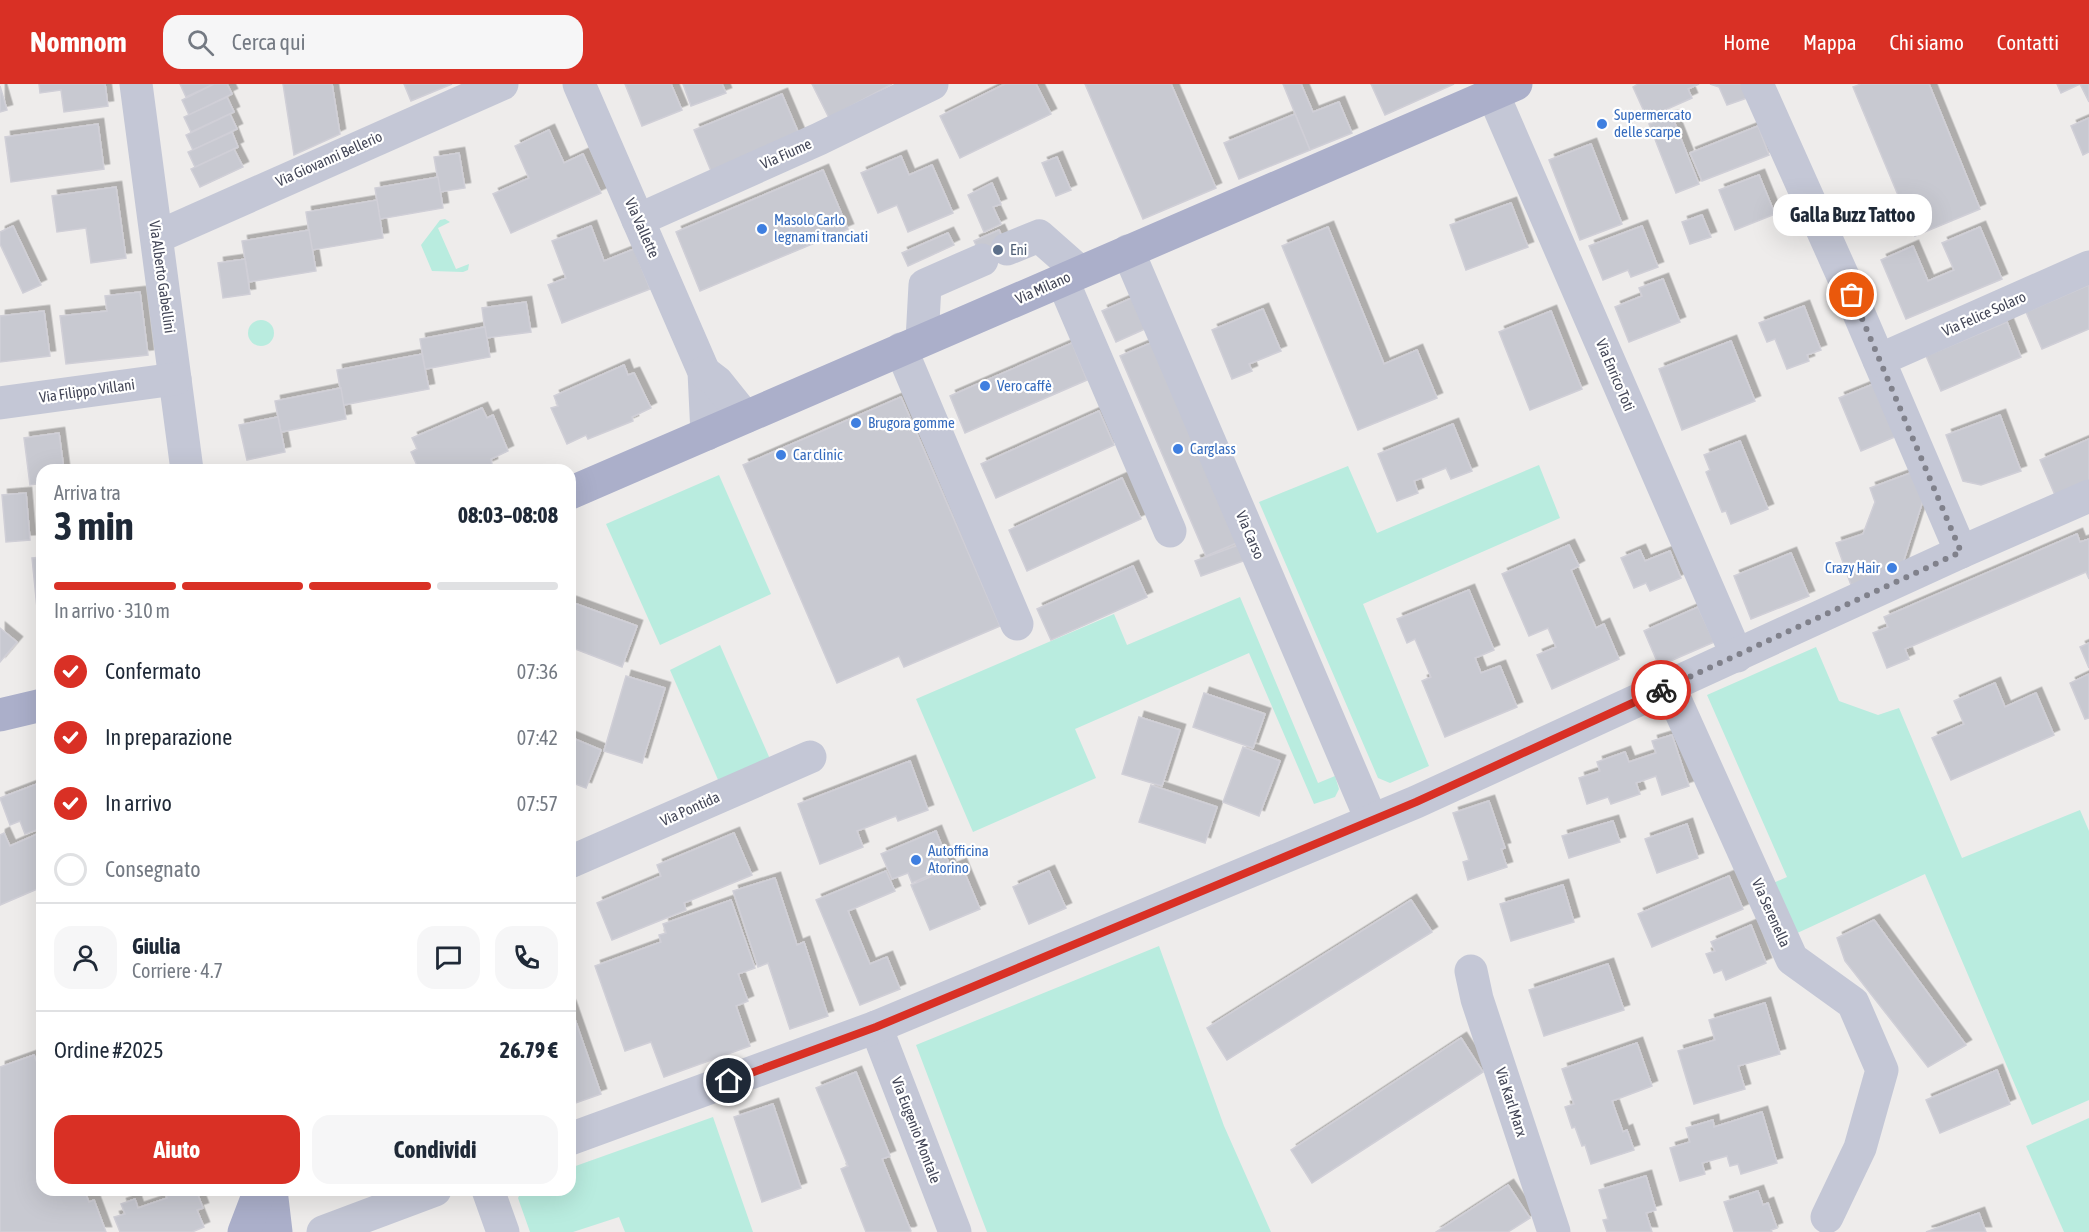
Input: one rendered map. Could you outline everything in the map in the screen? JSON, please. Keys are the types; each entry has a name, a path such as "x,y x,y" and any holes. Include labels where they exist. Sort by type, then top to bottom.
{"main road":[{"name":"Via Milano","path":"576,490 1128,251 1489,91"},
{"path":"0,716 36,707"},
{"path":"0,736 36,729"},
{"path":"244,1232 258,1196"},
{"path":"272,1196 276,1232"}],"street":[{"name":"Via Alberto Gabellini","path":"136,84 186,464"},
{"name":"Via Giovanni Bellerio","path":"157,237 502,84"},
{"name":"Via Vallette","path":"579,84 704,372 707,434"},
{"name":"Via Fiume","path":"638,220 819,140 932,84"},
{"path":"1757,84 1961,552"},
{"name":"Via Enrico Toti","path":"1489,91 1737,656"},
{"path":"1017,624 912,345 925,285 1039,236 1071,275 1170,531"},
{"name":"Via Carso","path":"1128,251 1371,819"},
{"name":"Via Felice Solaro","path":"1879,360 2089,267"},
{"name":"Via Vallette","path":"704,372 724,391 745,417"},
{"name":"Via Filippo Villani","path":"0,403 175,380"},
{"path":"576,1137 876,1027 1416,802 1961,552 2089,496"},
{"name":"Via Serenella","path":"1669,686 1792,959 1853,1003 1882,1070 1860,1148 1827,1217"},
{"name":"Via Pontida","path":"576,859 810,757"},
{"name":"Via Karl Marx","path":"1471,971 1477,999 1554,1232"},
{"name":"Via Eugenio Montale","path":"876,1027 955,1232"},
{"path":"323,1232 419,1196"},
{"path":"490,1196 503,1232"}],"green space":[{"path":"445,219 450,222 438,228 456,269 469,264 468,270 463,272 432,271 421,245 440,220"},
{"path":"261,320 270,324 274,333 270,342 261,346 252,342 248,333 252,324"},
{"path":"1539,465 1560,518 1363,604 1429,766 1390,783 1378,778 1259,502 1348,466 1377,533"},
{"path":"719,475 771,594 660,645 606,524"},
{"path":"1240,597 1318,783 1335,776 1339,789 1335,797 1314,804 1249,653 1075,729 1096,778 973,832 916,699 1114,614 1127,645"},
{"path":"720,645 770,759 719,782 670,670"},
{"path":"1816,647 1839,701 1878,715 1899,708 1962,858 2080,810 2089,831 2089,1100 2032,1125 1925,874 1793,935 1771,884 1787,877 1707,695"},
{"path":"1159,946 1224,1126 1271,1232 987,1232 916,1045"},
{"path":"713,1117 753,1232 625,1232 619,1217 573,1232 530,1232 519,1196 576,1196 576,1166"},
{"path":"2089,1118 2089,1232 2064,1232 2026,1146"}],"building":[{"path":"39,84 105,84 108,106 64,112 61,90 40,93"},
{"path":"180,84 214,84 186,97"},
{"path":"214,84 227,84 232,94 189,115 182,100"},
{"path":"283,84 332,84 340,134 294,155"},
{"path":"404,84 452,84 411,101"},
{"path":"625,84 671,84 682,110 642,126"},
{"path":"683,84 722,84 726,93 691,106"},
{"path":"812,84 892,84 829,118"},
{"path":"1005,84 1036,84 1051,114 960,158 940,116"},
{"path":"1085,84 1171,84 1216,188 1143,219"},
{"path":"1283,84 1301,84 1313,112 1339,102 1352,133 1310,150"},
{"path":"1371,84 1454,84 1385,115"},
{"path":"1638,84 1699,84 1688,89 1692,98 1647,118 1633,87"},
{"path":"1710,84 1746,84 1750,97 1727,105 1719,87"},
{"path":"1861,84 1929,84 1980,209 1915,236 1853,87"},
{"path":"2057,84 2080,84 2061,93"},
{"path":"2080,84 2089,84 2089,102"},
{"path":"0,86 7,110 0,112"},
{"path":"782,94 799,134 711,171 694,130"},
{"path":"227,97 234,112 191,132 184,117"},
{"path":"230,114 237,129 193,150 186,135"},
{"path":"1295,114 1310,150 1239,179 1224,143"},
{"path":"1672,116 1699,184 1676,193 1649,124"},
{"path":"2089,118 2089,152 2083,155 2071,126"},
{"path":"98,124 104,169 11,182 5,137"},
{"path":"1758,126 1769,155 1702,181 1690,153"},
{"path":"549,130 564,163 583,154 601,193 511,233 493,194 529,178 515,146"},
{"path":"232,132 238,147 195,167 188,152"},
{"path":"1591,144 1622,224 1580,240 1549,160"},
{"path":"234,149 243,167 200,187 191,169"},
{"path":"459,153 465,188 440,192 434,157"},
{"path":"901,156 909,175 932,165 953,213 908,232 897,205 878,213 861,173"},
{"path":"1057,157 1071,190 1056,196 1042,163"},
{"path":"823,170 848,229 700,291 676,232"},
{"path":"1759,175 1775,214 1735,230 1719,190"},
{"path":"438,177 443,208 380,219 375,188"},
{"path":"992,183 1001,204 993,207 1001,224 984,232 968,195"},
{"path":"116,187 126,258 91,263 86,228 57,232 52,196"},
{"path":"377,200 383,238 312,250 306,212"},
{"path":"1511,203 1528,247 1466,270 1450,225"},
{"path":"1702,215 1711,237 1690,244 1682,222"},
{"path":"13,226 41,285 23,293 0,244 0,232"},
{"path":"591,226 604,261 634,249 650,289 562,323 548,285 566,278 552,241"},
{"path":"1642,226 1658,267 1631,277 1628,270 1603,280 1589,246"},
{"path":"1328,227 1384,364 1417,350 1437,398 1358,430 1282,246"},
{"path":"1980,227 2002,279 1906,319 1881,260 1913,246 1928,281 1954,270 1942,243"},
{"path":"309,230 316,271 249,282 242,241"},
{"path":"999,230 1011,257 986,267 974,241"},
{"path":"948,233 954,245 908,266 902,253"},
{"path":"245,259 250,294 223,298 218,263"},
{"path":"1663,279 1680,322 1629,342 1615,307 1642,296 1639,288"},
{"path":"2089,285 2089,329 2042,349 2026,312"},
{"path":"140,292 148,355 66,364 60,316 107,311 105,296"},
{"path":"1134,297 1147,328 1116,342 1102,311"},
{"path":"526,302 531,332 486,338 482,308"},
{"path":"1804,306 1821,350 1807,355 1809,361 1787,369 1775,339 1767,342 1759,323"},
{"path":"1263,309 1281,351 1249,364 1252,371 1232,379 1212,330"},
{"path":"44,311 50,356 0,362 0,316"},
{"path":"1551,311 1582,389 1530,410 1499,332"},
{"path":"2007,322 2021,357 1941,391 1926,356"},
{"path":"485,327 490,357 425,369 420,339"},
{"path":"1731,341 1755,401 1682,430 1659,369"},
{"path":"1153,342 1239,542 1206,556 1120,356"},
{"path":"1072,343 1087,380 965,433 950,396"},
{"path":"422,354 429,389 343,405 337,370"},
{"path":"624,365 628,375 634,373 651,408 632,417 633,421 588,439 586,435 567,444 551,408 558,406 554,396"},
{"path":"1876,383 1897,436 1861,451 1839,398"},
{"path":"341,388 346,419 281,432 275,401"},
{"path":"901,397 1000,626 904,667 899,656 837,683 743,465"},
{"path":"482,408 487,418 493,415 508,451 491,459 492,464 416,464 411,452 417,449 412,438"},
{"path":"1099,411 1114,445 996,498 981,464"},
{"path":"2000,415 2021,471 1981,485 1963,481 1946,435"},
{"path":"278,417 285,452 247,460 239,425"},
{"path":"1453,424 1472,471 1451,479 1446,468 1414,481 1418,493 1397,501 1378,454"},
{"path":"59,433 63,464 36,464 36,484 30,485 24,438"},
{"path":"2089,439 2089,481 2055,495 2040,460"},
{"path":"1740,441 1768,509 1731,524 1726,511 1722,512 1706,472 1710,470 1704,455"},
{"path":"1916,471 1925,494 1902,566 1851,585 1836,543 1863,534 1875,502 1870,488"},
{"path":"1122,478 1141,519 1027,571 1009,530"},
{"path":"26,493 30,540 6,542 2,495"},
{"path":"2077,534 2080,542 2089,539 2089,579 2086,572 1905,649 1909,659 1887,668 1873,633 1888,627 1884,617"},
{"path":"1241,544 1246,560 1201,576 1195,561"},
{"path":"1569,545 1579,566 1571,570 1596,628 1604,624 1619,659 1552,689 1537,655 1556,647 1548,628 1529,636 1502,574"},
{"path":"1640,550 1645,561 1670,551 1681,578 1650,591 1646,583 1634,588 1621,558"},
{"path":"1791,553 1809,596 1751,619 1734,576"},
{"path":"32,558 36,558 36,598"},
{"path":"1133,566 1147,597 1051,640 1037,609"},
{"path":"1469,590 1494,650 1475,658 1481,673 1500,666 1517,707 1445,737 1422,681 1431,677 1415,639 1407,643 1397,619"},
{"path":"576,604 637,626 622,667 576,649"},
{"path":"1698,607 1714,642 1659,666 1644,631"},
{"path":"0,628 17,642 0,662"},
{"path":"2089,643 2089,668 2080,647"},
{"path":"2089,674 2089,718 2085,719 2070,683"},
{"path":"626,676 665,688 642,763 604,751"},
{"path":"1995,683 2005,707 2036,693 2054,735 1951,780 1932,738 1964,724 1954,701"},
{"path":"1204,693 1265,714 1253,748 1193,727"},
{"path":"1139,717 1180,730 1162,786 1122,774"},
{"path":"1672,735 1689,786 1662,795 1656,776 1636,783 1640,794 1611,804 1608,797 1587,804 1579,778 1600,771 1597,762 1625,752 1629,762 1656,753 1652,741"},
{"path":"576,740 601,750 586,788 576,784"},
{"path":"1243,747 1280,761 1259,816 1223,802"},
{"path":"910,761 928,810 898,821 896,816 857,831 863,847 820,864 798,804"},
{"path":"36,784 36,830 25,834 20,821 10,825 0,798"},
{"path":"1151,785 1217,807 1205,843 1139,822"},
{"path":"1489,801 1505,848 1501,849 1507,867 1468,880 1463,862 1469,860 1453,813"},
{"path":"1613,821 1620,842 1569,858 1562,836"},
{"path":"1687,824 1698,858 1657,873 1645,839"},
{"name":"Autofficina Atorino","path":"936,831 950,866 912,883 908,873 892,879 881,854"},
{"path":"4,833 10,846 36,835 36,890 0,905 0,835"},
{"path":"734,833 752,875 684,903 686,910 612,940 597,903 661,876 657,865"},
{"path":"961,864 980,909 930,930 911,885"},
{"path":"886,871 895,891 848,911 870,964 887,957 900,989 860,1005 816,900"},
{"path":"1049,871 1066,908 1029,924 1013,887"},
{"path":"1729,876 1743,909 1652,947 1638,914"},
{"path":"775,878 797,945 804,942 828,1016 790,1029 768,963 758,967 733,891"},
{"path":"1563,885 1574,922 1511,941 1500,904"},
{"path":"731,900 755,968 738,974 748,1001 736,1006 750,1046 664,1077 651,1042 625,1051 595,966 661,942 659,935 666,933 663,924"},
{"path":"1411,900 1432,932 1227,1060 1207,1028"},
{"path":"1874,920 1966,1045 1928,1067 1845,961 1837,938"},
{"path":"1751,925 1766,963 1726,980 1722,970 1714,973 1706,954 1715,951 1711,942"},
{"path":"1608,964 1624,1010 1544,1036 1529,990"},
{"path":"1765,1003 1780,1054 1738,1066 1745,1089 1694,1104 1678,1051 1715,1040 1709,1020"},
{"path":"576,1022 601,1094 576,1103"},
{"path":"1461,1038 1483,1072 1312,1183 1291,1150"},
{"path":"1637,1043 1652,1086 1612,1101 1623,1132 1627,1130 1634,1150 1591,1164 1585,1145 1582,1146 1575,1127 1572,1128 1565,1107 1574,1104 1562,1069"},
{"path":"34,1055 36,1060 36,1196 86,1196 89,1202 94,1200 106,1232 0,1232 0,1067"},
{"path":"1997,1070 2010,1104 1940,1133 1926,1100"},
{"path":"856,1072 890,1156 882,1159 911,1231 909,1232 866,1232 841,1169 848,1166 816,1088"},
{"path":"773,1104 801,1188 762,1202 734,1117"},
{"path":"1762,1112 1777,1163 1741,1174 1738,1164 1730,1166 1727,1156 1702,1163 1705,1174 1680,1181 1670,1148 1690,1142 1686,1128 1713,1120 1714,1127"},
{"path":"1646,1176 1656,1210 1646,1213 1652,1232 1607,1232 1603,1220 1608,1219 1599,1190"},
{"path":"1508,1185 1530,1218 1508,1232 1436,1232"},
{"path":"1758,1191 1763,1205 1768,1203 1777,1228 1771,1230 1772,1232 1734,1232 1724,1202"},
{"path":"166,1196 198,1196 203,1208 197,1210 204,1227 192,1232 120,1232 114,1217 125,1214 121,1204 135,1199 138,1208 167,1198"},
{"path":"1979,1213 1986,1232 1926,1232"}],"way so far":[{"path":"1661,690 1961,552 1852,295"}],"place":[{"name":"Supermercato delle scarpe","path":"1602,124"},
{"name":"Masolo Carlo legnami tranciati","path":"762,229"},
{"name":"Eni","path":"998,250"},
{"name":"Galla Buzz Tattoo","path":"1852,295"},
{"name":"Vero caffè","path":"985,386"},
{"name":"Brugora gomme","path":"856,423"},
{"name":"Carglass","path":"1178,449"},
{"name":"Car clinic","path":"781,455"},
{"name":"Crazy Hair","path":"1892,568"},
{"name":"Autofficina Atorino","path":"916,860"}],"route":[{"path":"729,1081 876,1027 1416,802 1661,690"}]}
